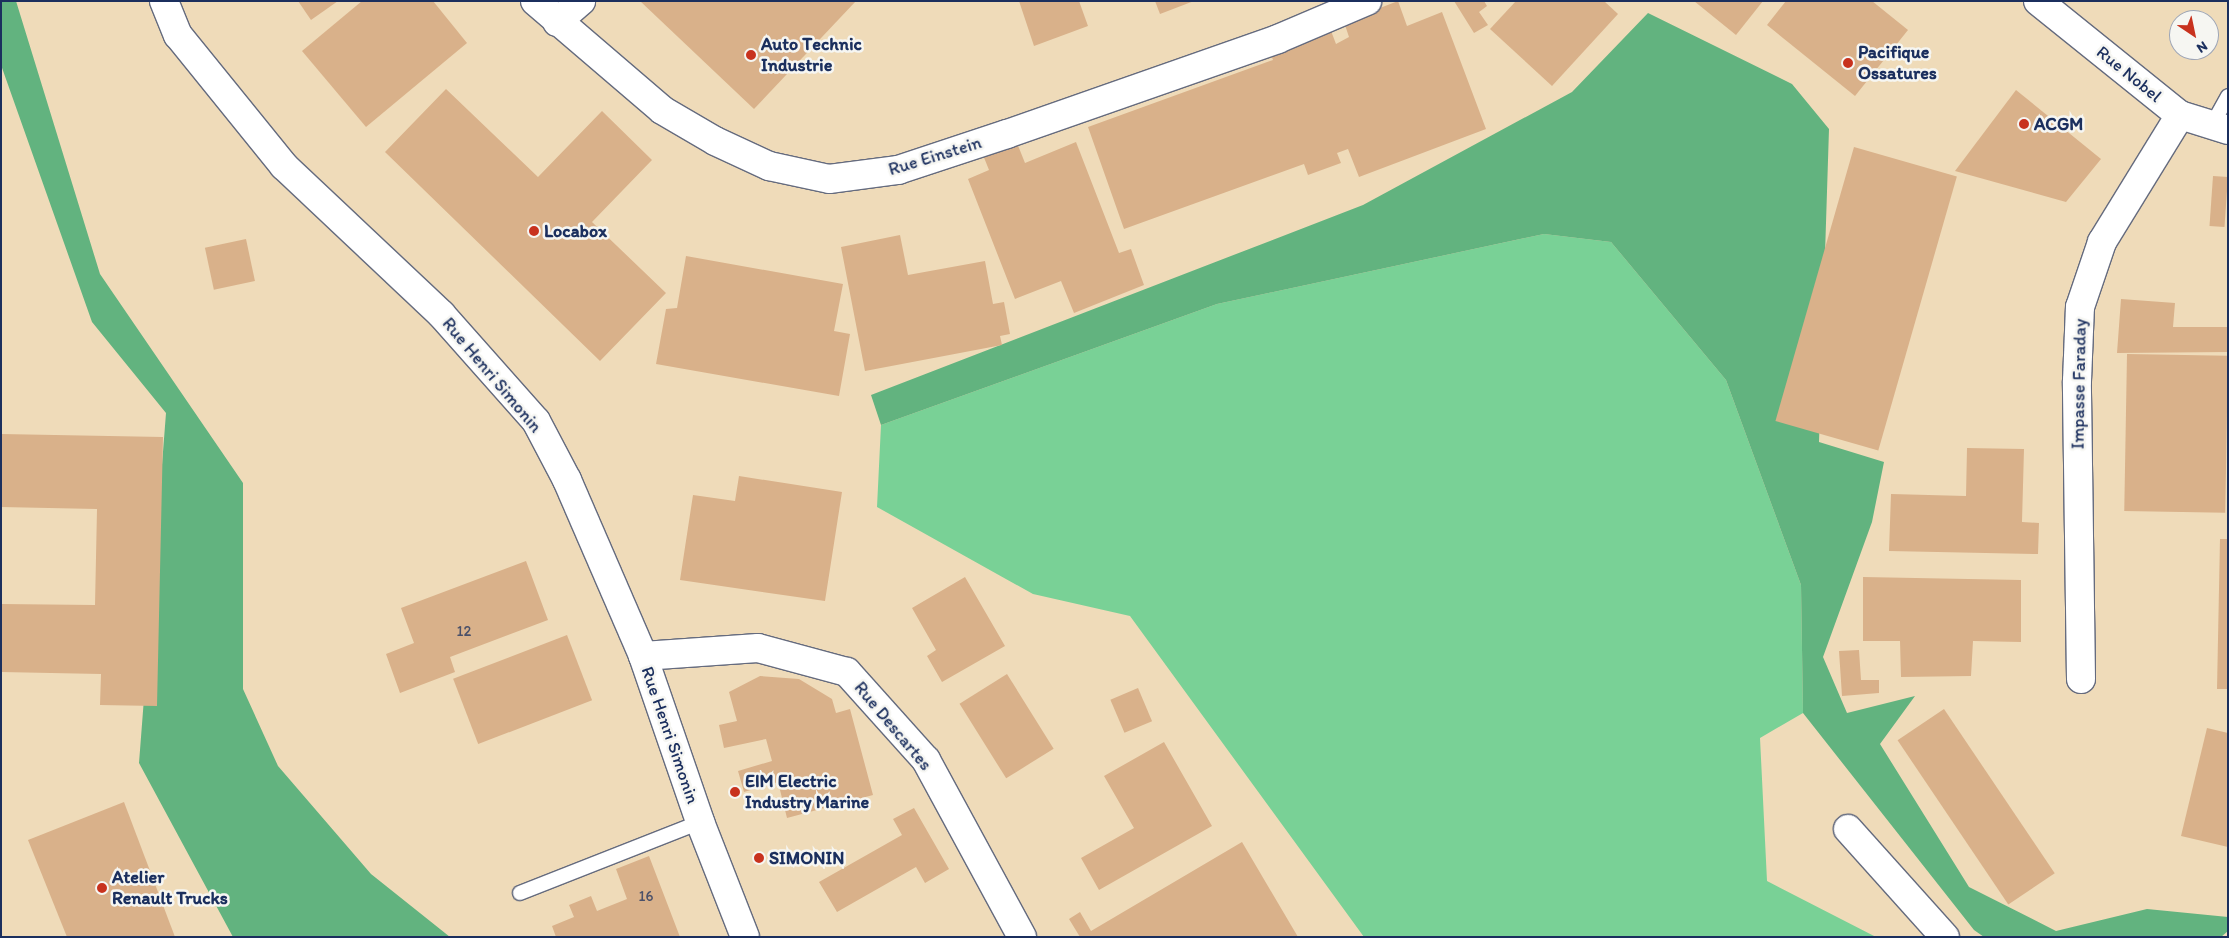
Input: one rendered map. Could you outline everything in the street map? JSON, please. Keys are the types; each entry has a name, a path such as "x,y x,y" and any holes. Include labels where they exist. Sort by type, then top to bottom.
{"street":[{"name":"Rue Henri Simonin","path":"164,1 178,35 284,166 441,314 536,421 567,480 643,656 700,822 745,937"},
{"name":"Rue Einstein","path":"535,1 557,22 662,110 715,141 768,166 829,179 898,170 1008,134 1278,39 1367,1"},
{"path":"557,22 581,1"},
{"name":"Rue Nobel","path":"2038,1 2180,116 2220,127"},
{"name":"Impasse Faraday","path":"2081,679 2077,381 2080,307 2102,242 2180,116"},
{"name":"Rue Descartes","path":"643,656 758,648 847,672 926,760 1022,937"},
{"path":"1848,829 1945,937"}],"lane":[{"path":"2220,127 2228,96"},
{"path":"520,893 700,822"}],"green space":[{"path":"1,1 16,1 100,274 243,483 243,689 278,766 371,874 450,937 233,937 139,763 166,413 92,322 1,65"},
{"path":"1648,13 1792,84 1829,129 1819,442 1884,462 1872,522 1823,657 1847,713 1915,696 1880,744 1969,887 2056,931 2147,909 2228,917 2228,931 2221,937 1984,937 1974,930 1803,713 1801,585 1726,380 1611,242 1544,234 1217,304 881,425 871,395 1363,205 1572,92"},
{"path":"1544,234 1611,242 1726,380 1801,585 1803,713 1760,738 1767,881 1876,937 1364,937 1130,616 1033,594 877,507 881,425 1217,304"}],"building":[{"path":"298,1 338,1 311,20"},
{"path":"362,1 433,1 467,43 366,127 302,51"},
{"name":"Auto Technic Industrie","path":"640,1 856,1 754,109"},
{"path":"1019,1 1079,1 1088,26 1034,46"},
{"path":"1155,1 1194,1 1160,14"},
{"path":"1398,1 1407,26 1442,12 1486,129 1359,177 1348,149 1337,153 1341,163 1308,175 1304,164 1124,229 1088,127 1273,60 1267,45 1328,23 1336,44 1349,37 1344,22"},
{"path":"1454,1 1484,1 1487,6 1479,12 1488,25 1474,33"},
{"path":"1516,1 1604,1 1618,14 1552,86 1490,29"},
{"path":"1694,1 1763,1 1736,35"},
{"name":"Pacifique Ossatures","path":"1786,1 1872,1 1908,30 1855,96 1767,25"},
{"name":"Locabox","path":"446,89 538,177 602,111 652,160 592,222 666,293 600,361 385,152"},
{"name":"ACGM","path":"2016,90 2101,159 2066,202 1955,171"},
{"path":"1076,142 1119,253 1131,249 1144,285 1074,313 1061,281 1015,299 968,179 989,170 983,155 1017,143 1025,163"},
{"path":"1854,147 1957,176 1878,450 1775,421"},
{"path":"2213,176 2228,177 2224,227 2210,226"},
{"path":"900,235 908,275 985,261 993,304 1004,302 1010,334 1000,336 1002,345 865,371 841,247"},
{"path":"246,239 255,281 214,290 205,248"},
{"path":"686,256 843,284 834,331 850,334 839,396 656,364 666,309 677,308"},
{"path":"2121,299 2175,303 2173,327 2228,327 2228,352 2117,353"},
{"path":"2127,354 2228,356 2225,513 2124,511"},
{"path":"1,434 163,437 157,706 100,705 101,674 1,672 1,604 95,605 97,509 1,507"},
{"path":"1967,448 2024,449 2022,522 2039,523 2038,554 1889,551 1891,494 1966,496"},
{"path":"739,476 842,492 825,601 680,580 693,495 735,501"},
{"path":"2220,539 2228,539 2228,689 2217,689"},
{"path":"526,561 548,620 450,657 455,672 400,693 386,654 414,643 401,608"},
{"path":"965,577 1005,646 942,682 927,656 936,650 912,608"},
{"path":"1863,577 2021,580 2021,642 1973,641 1971,676 1901,677 1900,641 1863,641"},
{"path":"567,635 592,700 478,744 453,679"},
{"path":"1859,650 1861,680 1879,680 1879,693 1842,696 1839,651"},
{"path":"1007,674 1054,749 1006,778 960,704"},
{"path":"760,676 799,679 832,699 836,713 850,709 873,795 787,818 778,782 744,792 738,771 772,761 766,739 724,748 719,725 737,721 729,692"},
{"path":"1138,688 1152,721 1124,733 1110,700"},
{"path":"1944,709 2055,873 2008,904 1898,740"},
{"path":"2207,728 2228,733 2228,847 2181,836"},
{"path":"1164,742 1212,826 1099,890 1081,858 1134,828 1104,776"},
{"name":"Atelier Renault Trucks","path":"124,802 175,937 67,937 28,840"},
{"path":"914,808 949,869 925,883 916,867 837,912 819,882 902,835 893,819"},
{"path":"1242,842 1298,937 1080,937 1069,919 1080,912 1091,931"},
{"path":"649,856 680,937 556,937 552,926 574,917 569,905 591,896 597,911 627,899 616,869"}],"place":[{"name":"Auto Technic Industrie","path":"751,55"},
{"name":"Pacifique Ossatures","path":"1848,63"},
{"name":"ACGM","path":"2024,124"},
{"name":"Locabox","path":"534,231"},
{"name":"EIM Electric Industry Marine","path":"735,792"},
{"name":"SIMONIN","path":"759,858"},
{"name":"Atelier Renault Trucks","path":"102,888"}]}
